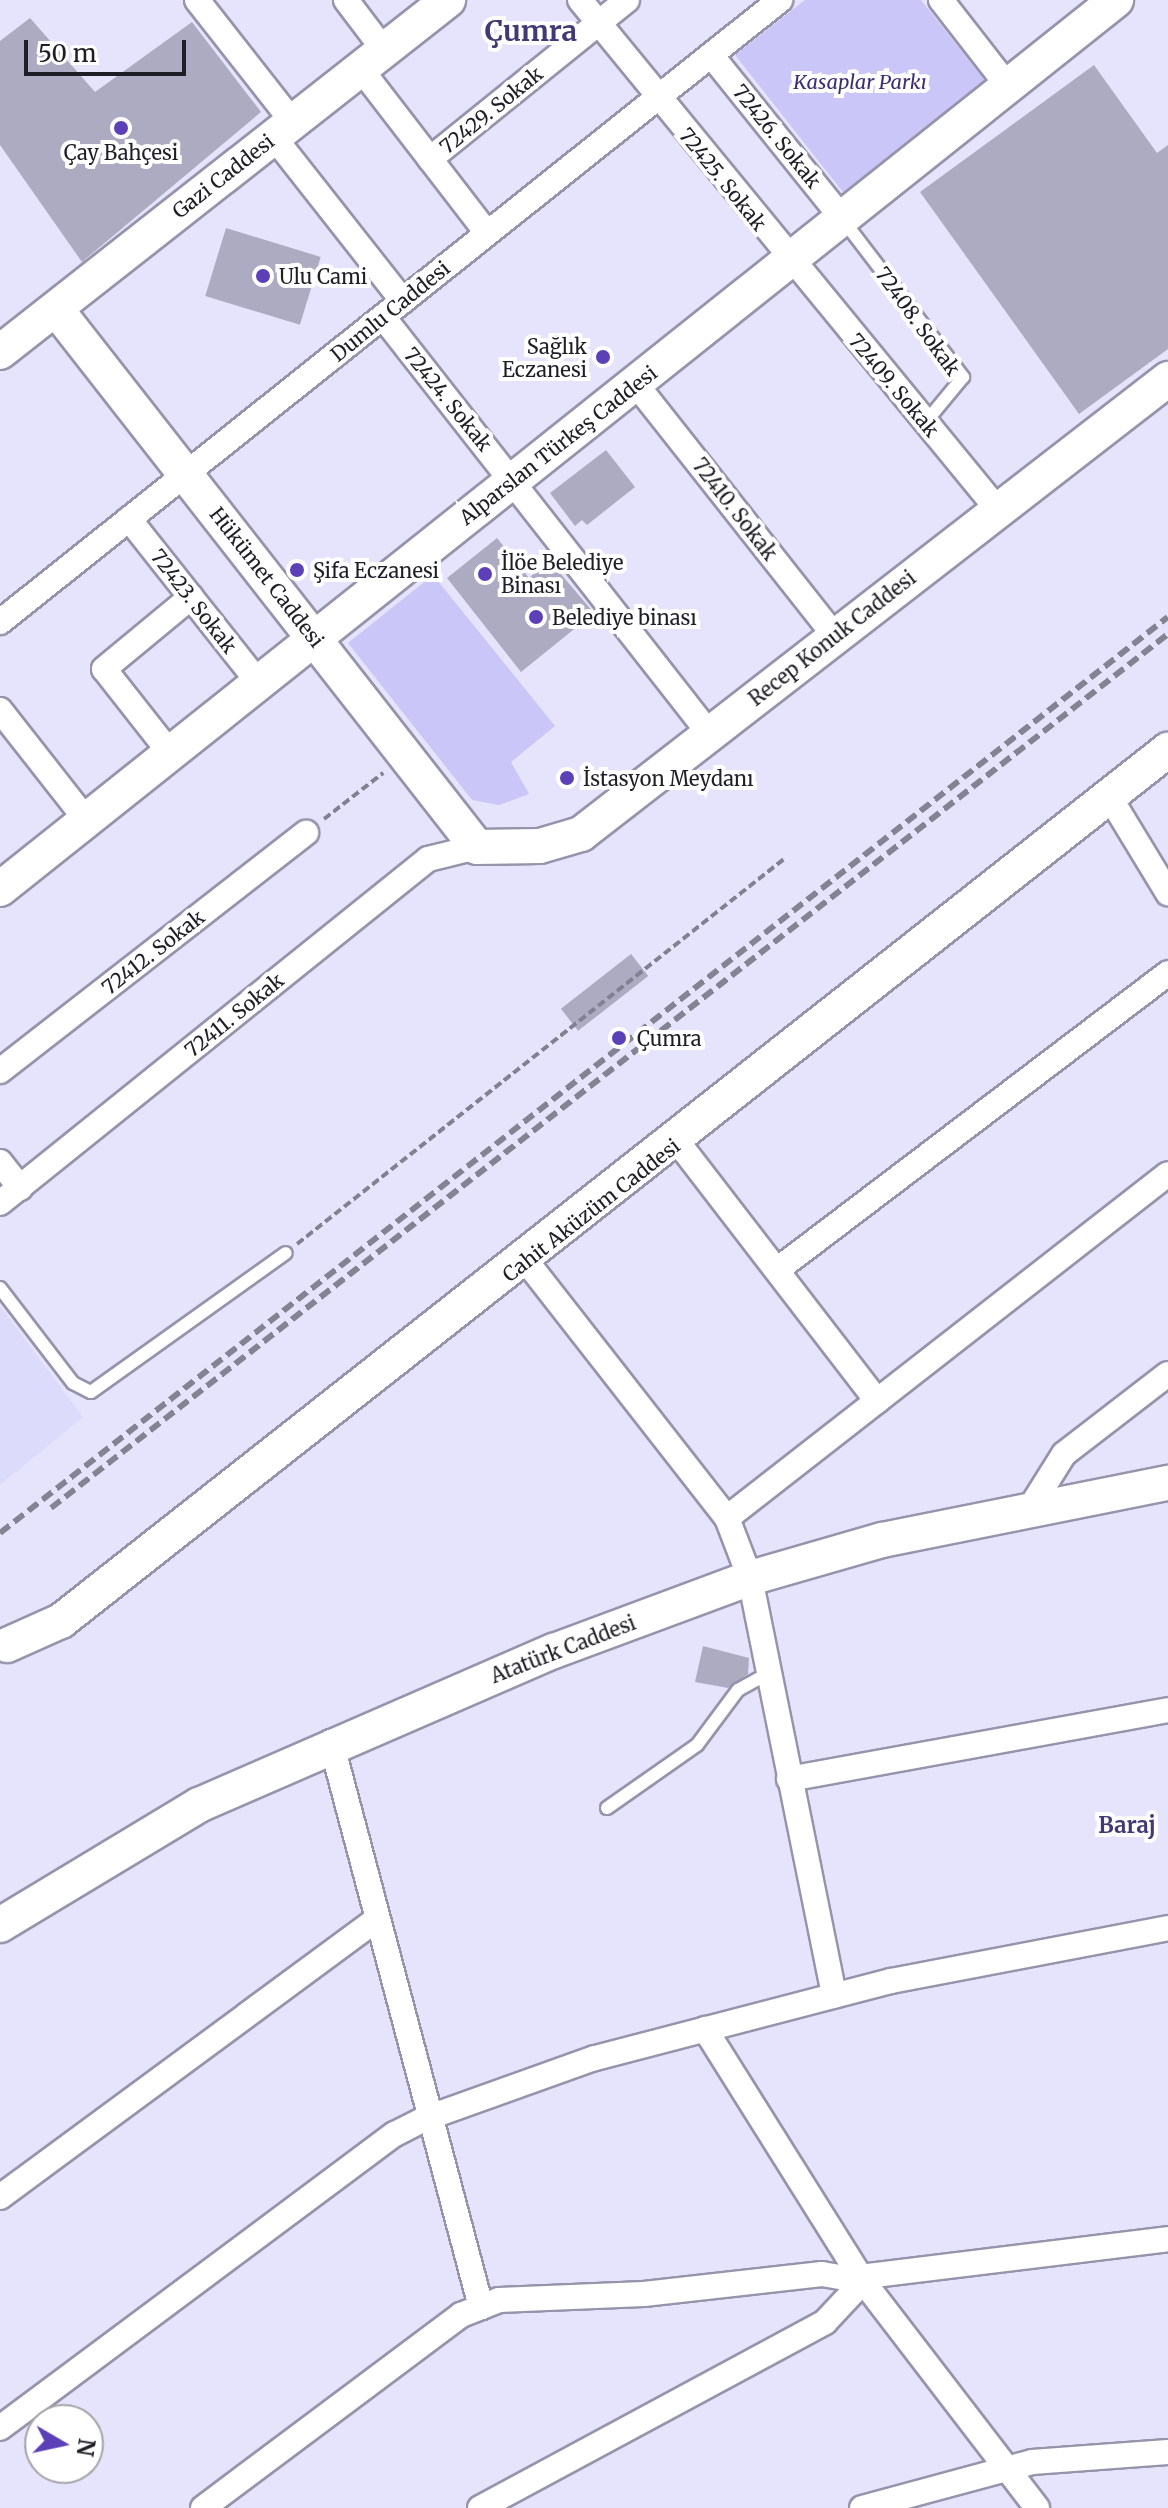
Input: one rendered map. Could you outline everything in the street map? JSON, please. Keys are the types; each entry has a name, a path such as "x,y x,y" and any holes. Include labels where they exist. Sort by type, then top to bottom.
{"street":[{"path":"197,0 403,301"},
{"path":"346,0 372,59 430,159 487,233"},
{"name":"Gazi Caddesi","path":"0,352 448,0"},
{"name":"72425. Sokak","path":"580,0 789,260"},
{"name":"72429. Sokak","path":"430,159 627,0"},
{"name":"Dumlu Caddesi","path":"0,622 780,0"},
{"path":"941,0 1008,86"},
{"name":"Alparslan Türkeş Caddesi","path":"0,889 1116,0"},
{"name":"72426. Sokak","path":"711,55 842,218"},
{"name":"72409. Sokak","path":"789,260 998,510"},
{"name":"Hükümet Caddesi","path":"56,309 477,847"},
{"name":"72424. Sokak","path":"383,317 709,733"},
{"name":"Recep Konuk Caddesi","path":"477,847 540,846 581,834 1168,379"},
{"name":"72410. Sokak","path":"635,383 834,635"},
{"name":"72423. Sokak","path":"129,519 259,683"},
{"path":"171,754 104,669 191,597"},
{"path":"0,710 87,821"},
{"name":"Cahit Aküzüm Caddesi","path":"3,1645 61,1621 527,1262 1168,750"},
{"path":"1109,796 1168,893"},
{"name":"72412. Sokak","path":"0,1071 306,833"},
{"name":"72411. Sokak","path":"0,1203 428,859 477,847"},
{"path":"777,1270 1168,973"},
{"path":"677,1141 877,1401"},
{"path":"0,1162 20,1188"},
{"path":"727,1518 1168,1174"},
{"path":"527,1262 727,1518 750,1578 834,1996"},
{"path":"1032,1505 1064,1454 1168,1374"},
{"name":"Atatürk Caddesi","path":"0,1925 199,1805 331,1742 750,1578 1032,1505 1168,1483"},
{"path":"789,1779 1168,1710"},
{"path":"331,1742 427,2118 481,2307"},
{"path":"0,2197 376,1920"},
{"path":"0,2428 395,2134 427,2118 595,2058 705,2029 834,1996 1168,1928"},
{"path":"705,2029 863,2281 1037,2508"},
{"path":"203,2508 481,2307 822,2274 863,2281 1168,2239"},
{"path":"480,2508 825,2322 863,2281"},
{"path":"862,2508 1007,2468 1168,2452"}],"lane":[{"name":"72408. Sokak","path":"842,218 963,377 925,423"},
{"path":"0,1288 73,1383 91,1392 286,1253"},
{"path":"607,1808 697,1745 738,1690 767,1674"}],"path":[{"path":"306,833 406,755"},
{"path":"286,1253 784,859"}],"shaded area":[{"path":"0,1306 83,1417 0,1485"}],"green space":[{"name":"Kasaplar Parkı","path":"805,0 921,0 987,83 846,196 735,55"},
{"path":"433,575 555,726 511,762 529,794 499,805 472,800 348,643"}],"building":[{"name":"Çay Bahçesi","path":"30,18 95,92 192,22 261,112 82,262 0,145 0,41"},
{"path":"1094,65 1157,153 1168,145 1168,349 1079,414 920,192"},
{"name":"Ulu Cami","path":"226,228 321,257 300,325 205,296"},
{"path":"606,450 635,487 587,525 582,520 575,526 550,493"},
{"name":"Belediye binası","path":"497,538 529,578 549,560 594,613 521,672 447,578"},
{"name":"Çumra","path":"631,954 648,976 578,1031 561,1009"},
{"path":"703,1646 749,1658 748,1674 728,1688 695,1682"}],"railway":[{"path":"0,1533 1168,617"},
{"path":"51,1508 1168,634"}],"place":[{"name":"Çay Bahçesi","path":"121,128"},
{"name":"Ulu Cami","path":"263,276"},
{"name":"Sağlık Eczanesi","path":"603,357"},
{"name":"Şifa Eczanesi","path":"297,570"},
{"name":"İlöe Belediye Binası","path":"485,574"},
{"name":"Belediye binası","path":"536,617"},
{"name":"İstasyon Meydanı","path":"567,778"},
{"name":"Çumra","path":"619,1038"}],"district":[{"name":"Çumra","path":"531,31"},
{"name":"Baraj","path":"1127,1826"}]}
